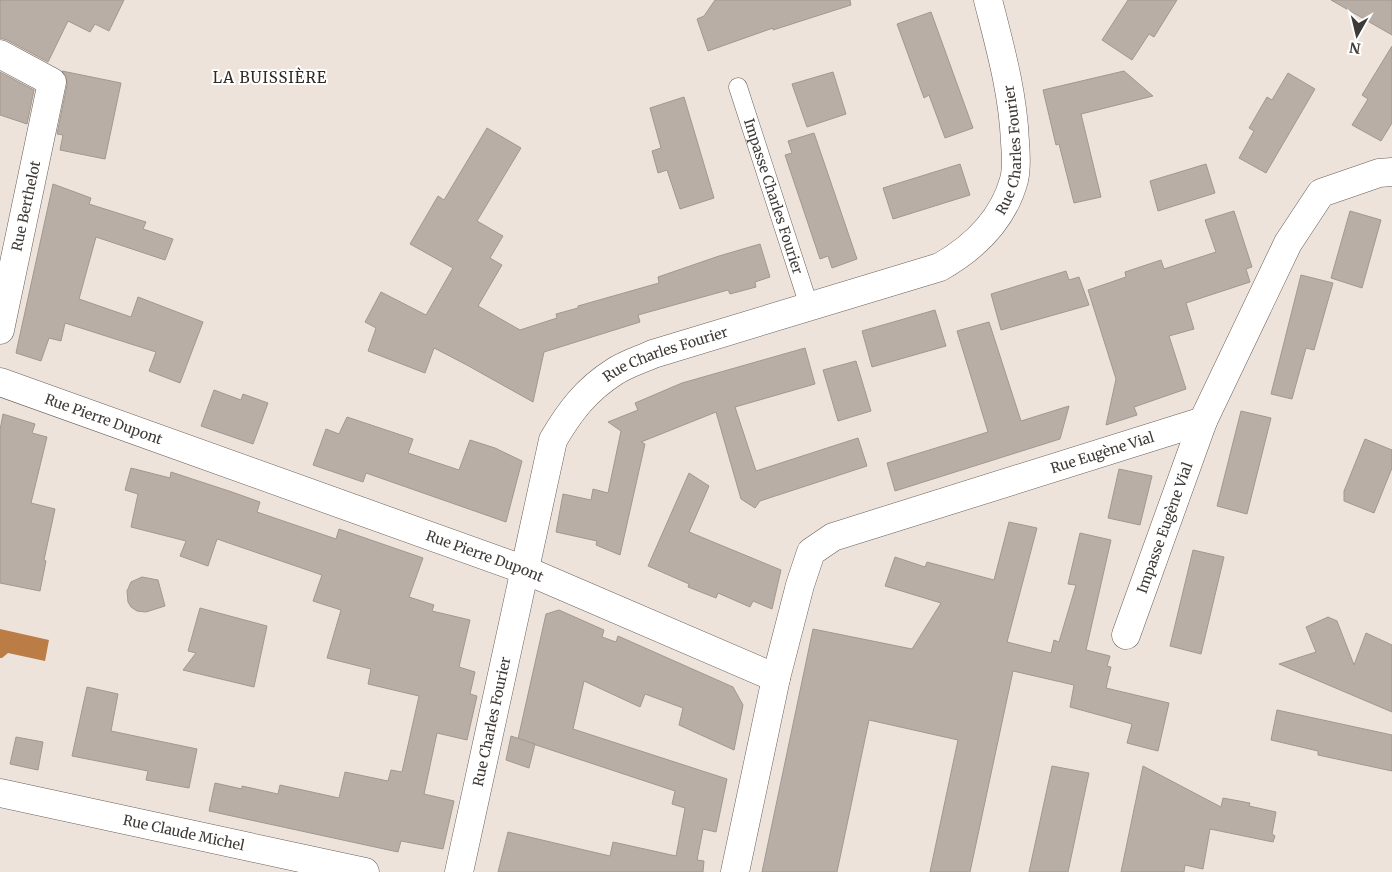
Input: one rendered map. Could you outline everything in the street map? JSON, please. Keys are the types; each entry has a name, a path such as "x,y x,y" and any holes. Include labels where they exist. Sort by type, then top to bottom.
{"street":[{"name":"Rue Charles Fourier","path":"459,872 553,440 567,416 585,394 616,371 653,354 940,267 976,243 994,223 1006,201 1014,178 1016,161 1014,116 1009,82 988,0"},
{"name":"Rue Berthelot","path":"0,54 52,82 0,330"},
{"path":"1203,421 1288,242 1321,193 1379,173 1392,172"},
{"name":"Rue Pierre Dupont","path":"0,382 525,570 776,678"},
{"name":"Impasse Eugène Vial","path":"1126,636 1203,421"},
{"name":"Rue Eugène Vial","path":"776,678 800,585 812,552 833,537 1203,421"},
{"path":"735,872 776,678"},
{"name":"Rue Claude Michel","path":"0,793 366,872"}],"lane":[{"name":"Impasse Charles Fourier","path":"738,86 809,306"}],"shaded area":[{"path":"0,629 49,640 45,661 8,653 0,658"}],"building":[{"path":"0,0 124,0 109,31 95,24 90,32 68,21 48,62 0,38"},
{"path":"715,0 850,0 851,5 773,30 773,28 708,51 697,19 704,16"},
{"path":"1128,0 1177,0 1154,37 1149,34 1132,60 1102,40"},
{"path":"1331,0 1392,0 1392,35"},
{"path":"931,12 973,128 945,138 929,95 924,98 897,24"},
{"path":"1392,46 1392,123 1381,141 1352,125 1368,99 1362,95"},
{"path":"62,71 121,83 105,159 60,150 63,135 57,134 67,85 66,76"},
{"path":"1124,71 1153,96 1081,114 1101,197 1074,203 1059,144 1056,145 1043,90"},
{"path":"0,72 34,90 27,124 0,115"},
{"path":"833,72 846,114 807,127 792,84"},
{"path":"1288,73 1315,89 1266,173 1239,158 1254,131 1249,128 1267,97 1272,100"},
{"path":"684,97 714,198 680,209 667,170 658,173 652,151 661,148 650,108"},
{"path":"487,128 521,148 477,221 503,236 490,258 502,265 478,306 520,330 557,318 556,314 578,308 578,306 659,283 658,277 760,244 770,277 755,282 756,287 730,294 728,290 638,315 640,322 544,352 533,402 434,348 425,373 368,351 376,328 365,322 381,292 426,315 453,268 410,244 438,196 444,200"},
{"path":"814,133 857,259 832,268 828,256 820,259 785,155 792,153 788,141"},
{"path":"960,164 970,195 893,219 883,188"},
{"path":"1206,164 1215,193 1158,211 1150,181"},
{"path":"53,184 91,198 89,204 146,222 143,229 173,239 165,260 96,237 79,299 131,317 138,297 203,322 180,383 149,371 156,352 65,323 61,341 49,338 41,361 16,353"},
{"path":"1234,211 1252,267 1246,269 1250,282 1186,303 1194,329 1169,336 1186,389 1134,407 1137,415 1106,425 1116,379 1088,290 1126,277 1125,272 1161,260 1164,269 1216,252 1205,220"},
{"path":"1350,211 1381,220 1362,288 1331,278"},
{"path":"1066,271 1069,280 1079,277 1089,305 1001,330 991,294"},
{"path":"1301,275 1333,283 1314,350 1306,348 1292,399 1271,394"},
{"path":"935,310 946,346 872,367 862,331"},
{"path":"989,322 1021,421 1069,406 1060,439 895,491 887,463 988,432 957,331"},
{"path":"805,348 815,384 735,407 756,471 858,438 867,466 760,501 755,508 741,499 716,412 641,442 645,444 620,555 596,545 597,541 556,532 563,494 591,500 593,489 608,493 621,431 608,422 638,410 635,403 682,383"},
{"path":"856,361 871,411 838,421 823,370"},
{"path":"214,390 241,400 243,394 268,403 253,444 201,426"},
{"path":"1241,411 1271,418 1247,514 1217,506"},
{"path":"3,414 35,424 32,433 47,437 31,503 55,509 44,560 46,561 40,591 0,583 0,430"},
{"path":"347,417 413,439 408,453 459,470 470,440 495,448 522,461 506,522 366,473 363,482 313,465 326,429 339,434"},
{"path":"1365,439 1392,450 1392,468 1374,513 1344,501 1344,491"},
{"path":"131,468 170,478 171,472 260,502 257,512 336,539 339,529 423,558 409,597 434,605 432,611 470,620 459,667 475,672 470,694 477,696 467,740 437,733 424,794 454,801 443,849 401,841 398,852 209,811 215,783 242,789 242,786 278,794 280,785 339,798 345,772 388,781 391,770 402,772 419,696 368,684 371,669 327,658 341,610 313,601 322,575 217,539 208,566 180,556 186,541 131,527 138,494 125,490"},
{"path":"1119,469 1152,476 1140,525 1108,518"},
{"path":"689,473 709,486 689,532 781,570 772,609 753,601 750,607 718,593 716,598 688,587 689,584 648,566"},
{"path":"1009,522 1037,528 1007,642 1051,653 1054,640 1059,642 1076,585 1068,584 1080,533 1111,540 1086,650 1110,656 1107,666 1111,667 1106,688 1169,703 1158,751 1127,743 1132,724 1070,707 1074,685 1013,671 970,872 930,872 958,740 869,720 837,872 762,872 813,629 912,649 941,603 885,586 895,557 925,567 927,562 994,580"},
{"path":"1193,550 1224,557 1201,654 1170,646"},
{"path":"142,577 158,580 165,606 146,612 137,611 131,607 128,602 127,591 131,582"},
{"path":"200,608 267,626 254,687 183,670 196,653 188,651"},
{"path":"559,610 604,630 602,637 616,642 618,636 733,687 743,705 734,750 679,725 683,708 645,694 640,707 584,681 573,729 727,779 716,832 703,829 697,860 704,861 703,872 498,872 508,832 610,856 613,842 676,856 685,808 672,804 675,791 518,739 546,614"},
{"path":"1328,617 1337,621 1354,665 1366,633 1392,645 1392,712 1279,664 1316,652 1306,627"},
{"path":"87,687 118,694 111,731 197,749 189,788 146,780 148,771 72,756"},
{"path":"1277,710 1392,735 1392,771 1318,755 1318,751 1271,740"},
{"path":"511,736 535,744 529,768 506,760"},
{"path":"16,737 43,742 38,770 10,764"},
{"path":"1052,766 1089,773 1068,872 1029,872"},
{"path":"1143,766 1221,807 1223,798 1250,803 1249,806 1276,812 1272,834 1275,836 1273,842 1210,829 1203,869 1185,865 1184,872 1121,872"}],"district":[{"name":"LA BUISSIÈRE","path":"270,78"}]}
